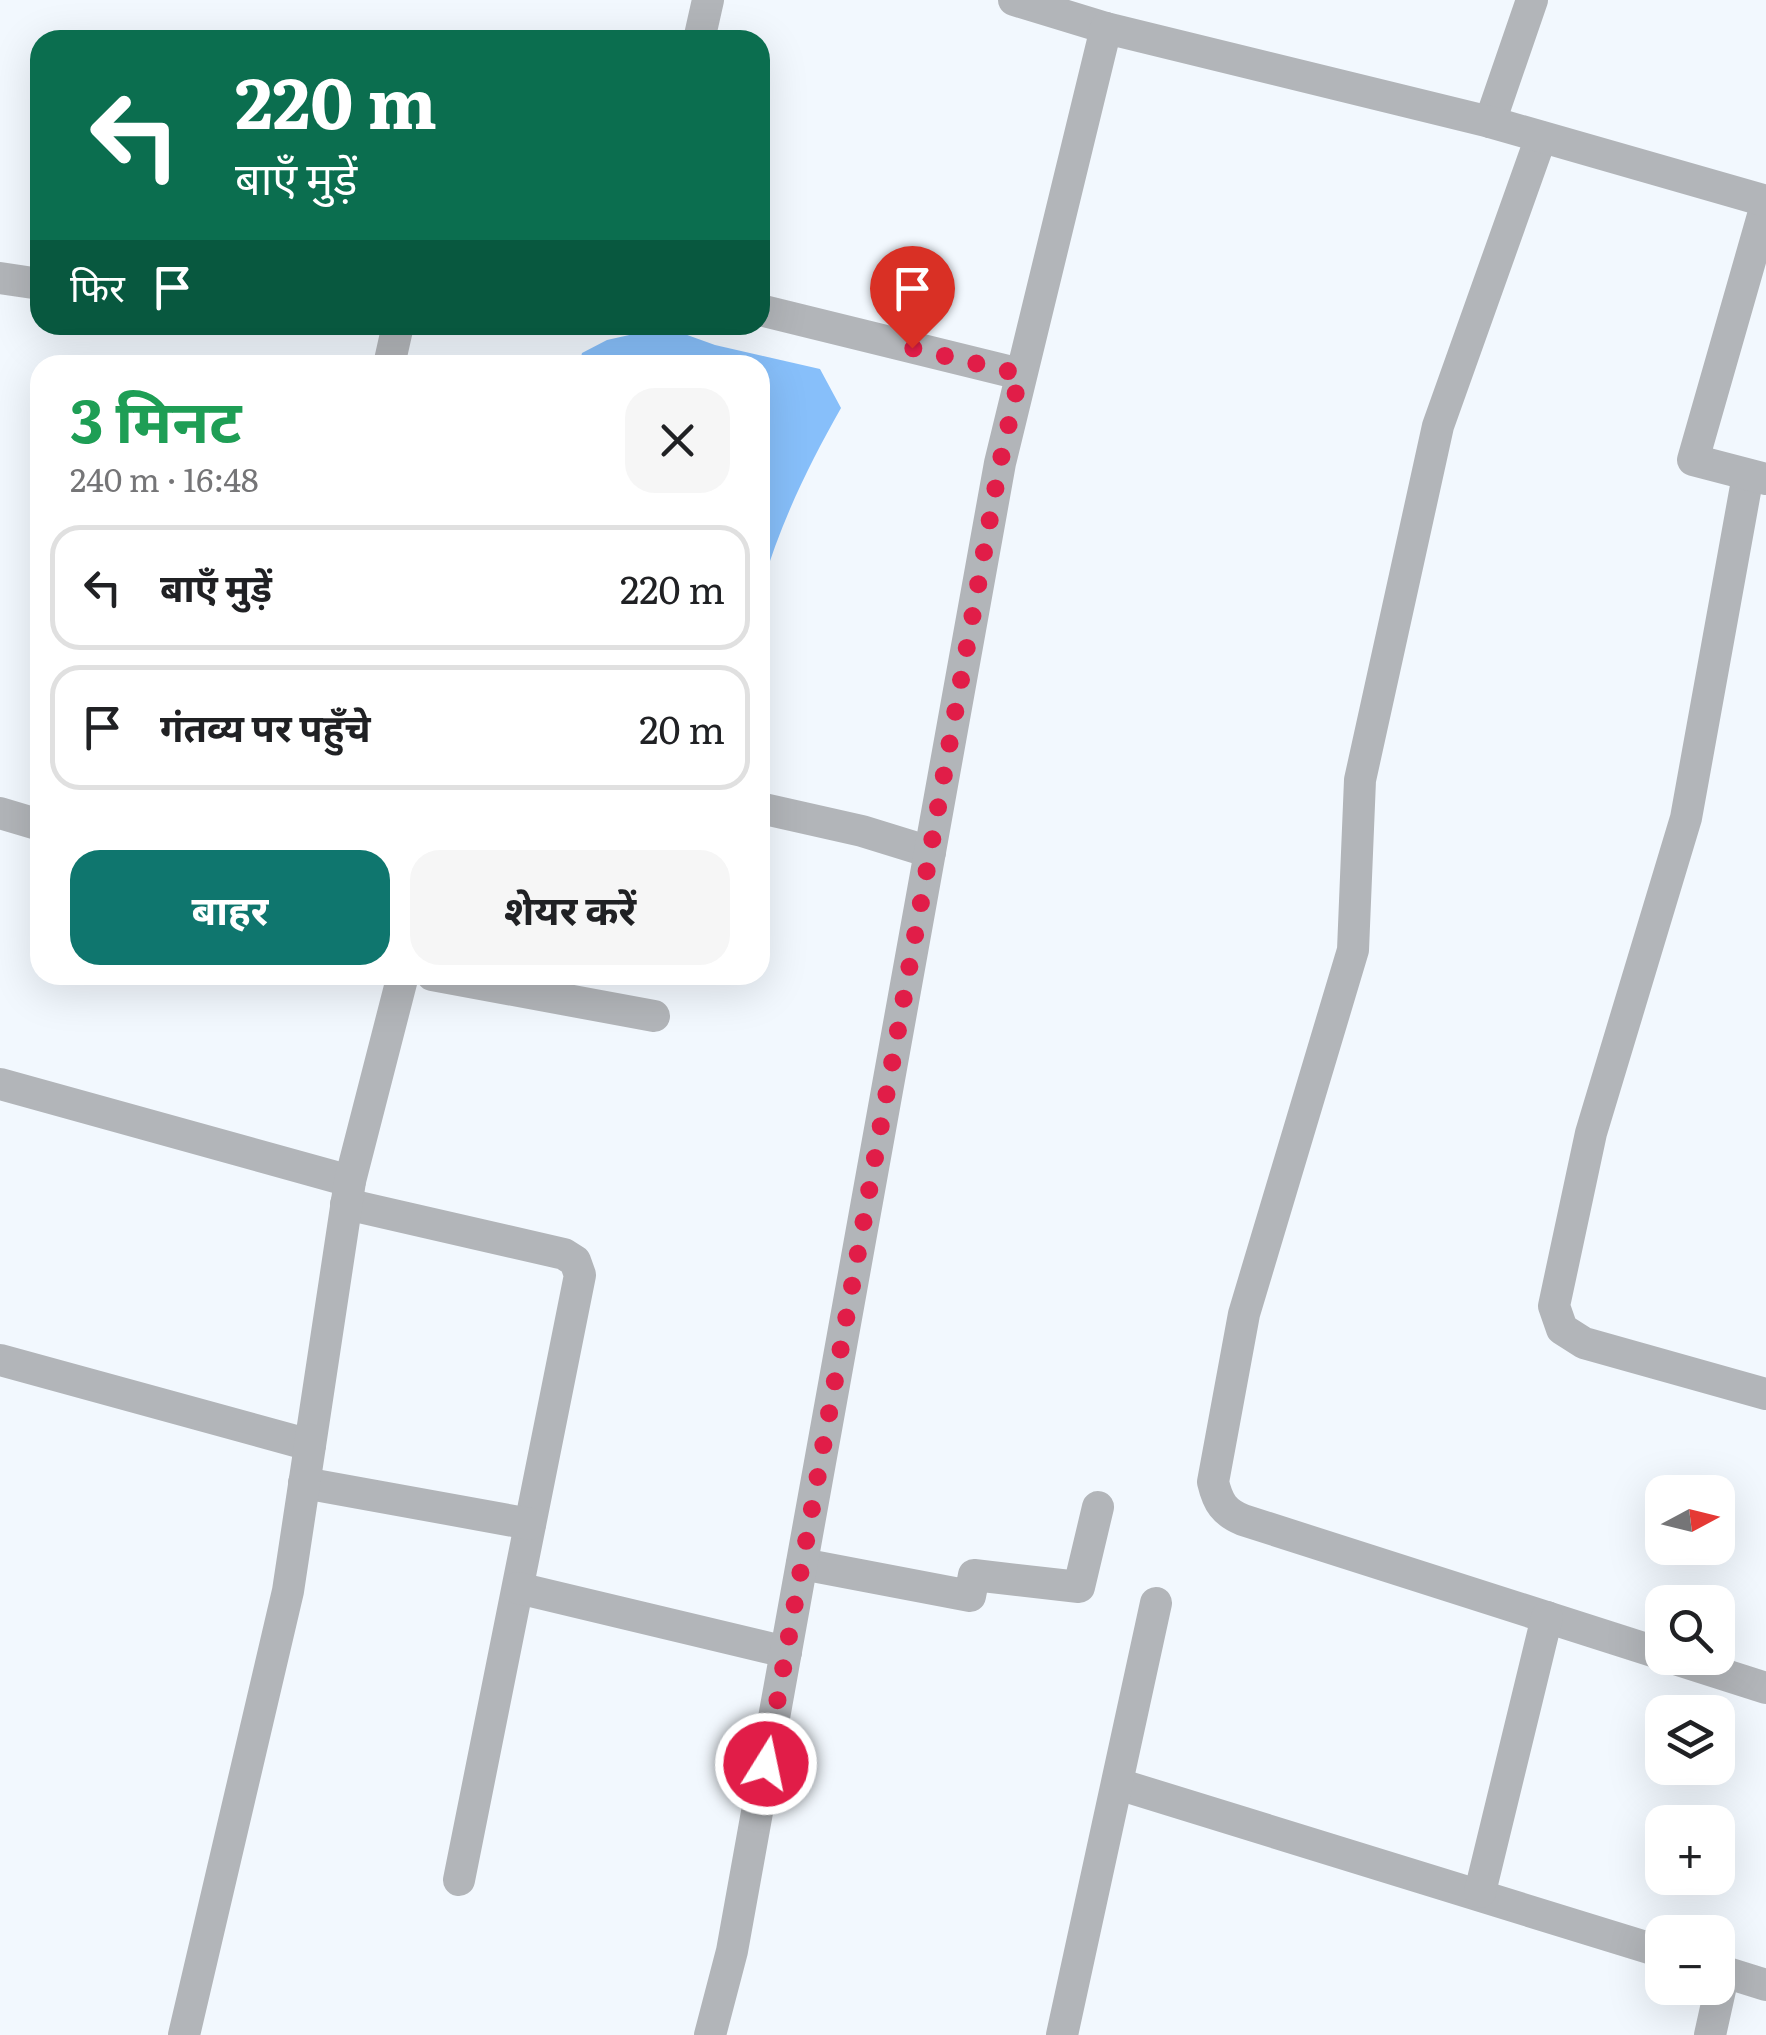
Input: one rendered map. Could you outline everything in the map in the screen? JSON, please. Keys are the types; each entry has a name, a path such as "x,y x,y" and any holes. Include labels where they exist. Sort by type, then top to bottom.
{"street":[{"path":"702,30 708,0"},
{"path":"1014,0 1106,28 1490,122 1766,203 1693,460 1757,477 1686,818 1590,1134 1554,1306 1562,1329 1584,1343 1766,1394"},
{"path":"1490,122 1532,0"},
{"path":"710,2035 732,1951 1020,374 1106,28"},
{"path":"1541,137 1438,426 1360,780 1354,950 1244,1314 1214,1482 1217,1501 1228,1513 1244,1520 1645,1649"},
{"path":"0,278 30,282"},
{"path":"770,312 1020,374"},
{"path":"770,810 862,830 930,852"},
{"path":"0,813 30,822"},
{"path":"184,2035 288,1591 348,1192 400,985"},
{"path":"486,985 654,1016"},
{"path":"0,1084 564,1254 575,1261 580,1275 459,1880"},
{"path":"0,1360 310,1445"},
{"path":"304,1484 530,1524"},
{"path":"802,1564 970,1596 974,1575 1079,1588 1098,1507"},
{"path":"518,1588 786,1652"},
{"path":"1062,2035 1156,1603"},
{"path":"1480,1892 1547,1618"},
{"path":"1725,1675 1766,1688"},
{"path":"1118,1784 1480,1892 1645,1946"},
{"path":"1735,1975 1766,1985"},
{"path":"1710,2035 1715,2005"}],"water":[{"path":"629,335 687,335 759,355 582,355 607,340"},
{"path":"770,358 820,369 841,408 770,562"}],"route":[{"path":"766,1764 1000,463 1020,374 912,348"}]}
